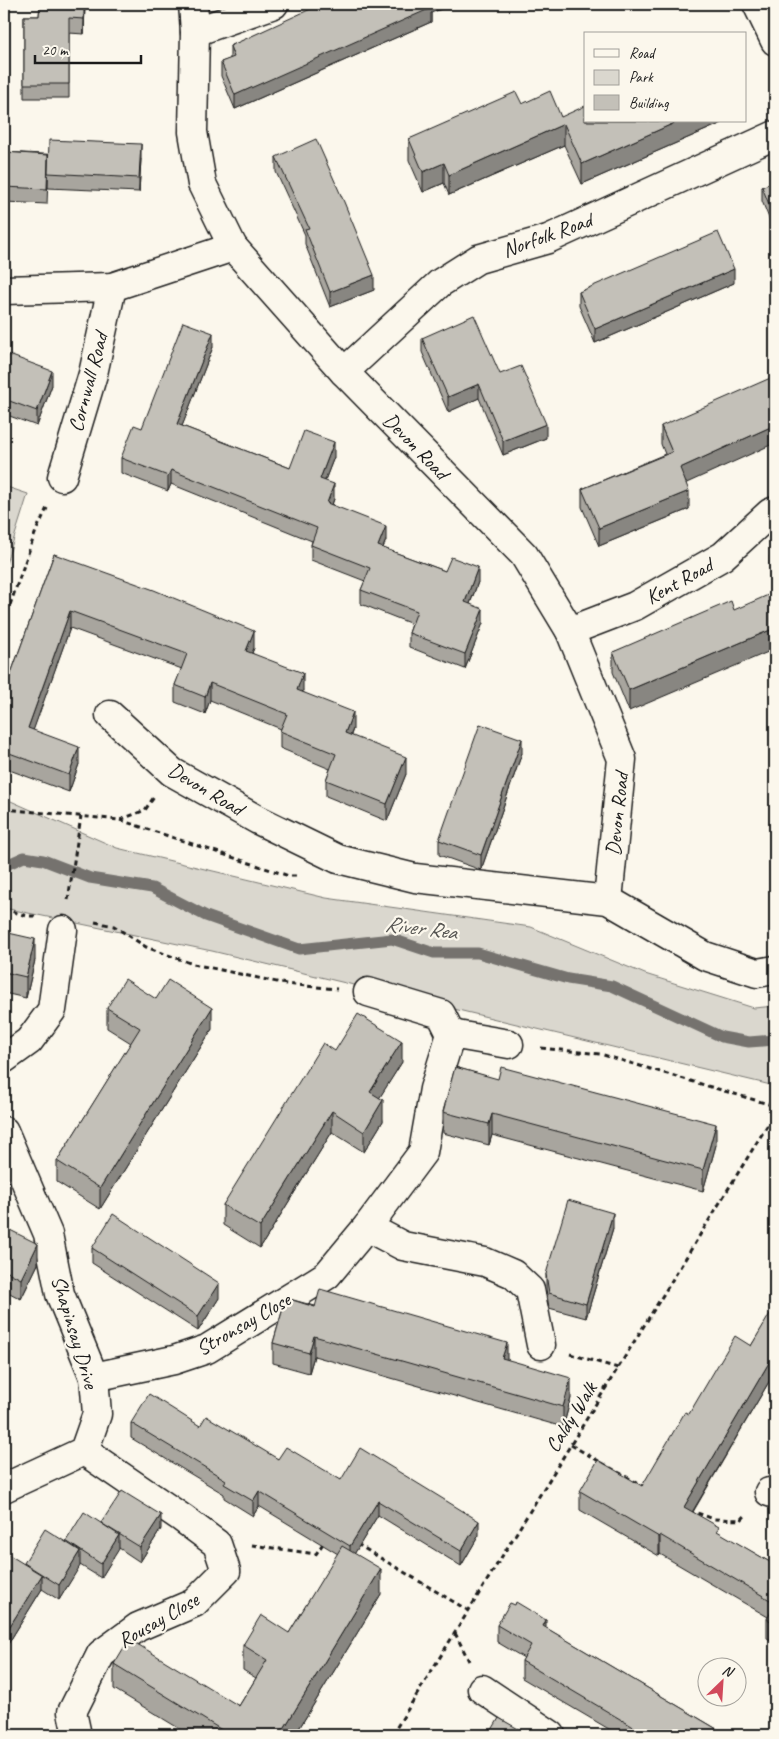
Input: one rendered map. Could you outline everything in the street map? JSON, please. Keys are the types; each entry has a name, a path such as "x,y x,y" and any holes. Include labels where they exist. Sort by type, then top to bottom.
{"street":[{"name":"Devon Road","path":"193,4 195,32 193,132 202,184 233,247 344,372 524,556 570,631 622,759 608,900"},
{"path":"195,32 274,4"},
{"path":"757,4 775,41"},
{"name":"Norfolk Road","path":"344,372 440,283 478,259 548,239 775,135"},
{"path":"4,290 112,286 233,247"},
{"name":"Cornwall Road","path":"62,477 93,374 112,286"},
{"name":"Kent Road","path":"570,631 635,606 723,556 775,510"},
{"name":"Devon Road","path":"110,714 172,772 258,820 338,859 415,878 608,900 706,956 757,973 775,970"},
{"path":"4,1059 29,1041 52,1010 64,923"},
{"path":"368,992 440,1014 452,1034 509,1044"},
{"name":"Stronsay Close","path":"94,1377 174,1360 206,1349 327,1275 368,1227 423,1152 434,1089 452,1034"},
{"name":"Shapinsay Drive","path":"4,1131 48,1234 60,1294 94,1377 97,1414 84,1452"},
{"path":"368,1227 403,1246 485,1262 513,1274 530,1290 541,1345"},
{"path":"4,1488 84,1452 217,1544"},
{"name":"Rousay Close","path":"77,1735 72,1712 101,1654 138,1627 194,1603 226,1571 217,1544"},
{"path":"482,1689 551,1735"}],"path":[{"path":"4,622 36,531 62,477"},
{"path":"4,809 120,820 145,810 172,772"},
{"path":"81,816 64,923 114,926 146,947 193,964 286,984 368,992"},
{"path":"509,1044 600,1054 775,1106"},
{"name":"Caldy Walk","path":"392,1735 775,1114"},
{"path":"541,1345 618,1368"},
{"path":"571,1445 650,1490"},
{"path":"686,1508 714,1519 740,1520 772,1493"},
{"path":"217,1544 234,1542 316,1554 327,1538"},
{"path":"349,1540 469,1611"}],"green space":[{"path":"4,486 28,494 4,570"},
{"path":"4,798 117,848 326,898 531,927 645,974 754,1008 775,1006 775,1086 212,951 4,908"}],"building":[{"path":"40,4 84,4 84,19 69,18 69,84 24,84 24,16 39,16"},
{"path":"327,4 430,4 431,8 235,95 221,62 234,57 230,46 317,6 318,8"},
{"path":"550,91 561,117 584,106 584,122 677,122 582,164 564,124 449,175 444,163 423,172 409,139 516,92 522,104"},
{"path":"316,139 374,275 330,292 305,229 309,228 276,157"},
{"path":"49,140 141,144 139,178 48,173"},
{"path":"4,152 48,155 47,189 4,187"},
{"path":"775,181 775,219 762,187"},
{"path":"718,232 734,269 595,329 579,292"},
{"path":"474,315 500,374 521,366 546,424 503,441 479,384 448,397 422,338"},
{"path":"183,322 213,333 177,424 290,468 304,431 334,442 320,479 334,484 327,503 386,526 378,546 445,571 451,557 478,567 465,602 483,609 465,654 409,633 417,611 361,590 370,568 311,545 317,528 171,470 168,476 121,458 134,425 142,428"},
{"path":"4,353 52,371 37,411 4,399"},
{"path":"775,376 775,425 680,468 689,491 599,528 582,489 672,452 661,426"},
{"path":"54,554 154,590 254,631 246,651 303,673 297,690 353,712 345,733 406,757 387,804 326,780 336,754 280,731 287,714 210,683 205,697 175,685 187,654 70,611 28,728 79,747 69,775 4,751 4,693"},
{"path":"775,554 775,568 770,556"},
{"path":"775,592 775,628 629,690 613,652 731,601 734,610"},
{"path":"480,724 522,739 481,855 439,840"},
{"path":"4,932 35,939 26,977 4,972"},
{"path":"125,979 156,999 168,980 212,1008 100,1188 57,1161 140,1028 107,1008"},
{"path":"358,1014 402,1041 370,1092 383,1100 364,1132 332,1111 260,1227 223,1205 323,1043 335,1051"},
{"path":"455,1067 498,1079 501,1067 716,1124 703,1170 492,1114 489,1124 443,1112"},
{"path":"568,1200 613,1213 586,1304 549,1293 546,1274"},
{"path":"113,1214 219,1283 198,1316 92,1248"},
{"path":"4,1227 38,1244 21,1279 4,1270"},
{"path":"320,1289 507,1343 502,1358 571,1378 563,1407 314,1336 309,1353 273,1343 286,1298 315,1307"},
{"path":"774,1307 775,1364 770,1361 684,1507 719,1527 717,1531 775,1565 775,1603 660,1535 659,1537 580,1491 598,1460 642,1486 685,1412 689,1414 735,1336 751,1346"},
{"path":"149,1394 200,1426 206,1416 278,1459 286,1447 341,1480 360,1448 479,1521 461,1551 378,1501 350,1546 259,1491 253,1501 224,1484 226,1480 131,1423"},
{"path":"122,1491 161,1515 140,1547 101,1523"},
{"path":"84,1512 119,1535 101,1564 66,1541"},
{"path":"45,1529 80,1551 59,1585 24,1563"},
{"path":"342,1546 381,1569 280,1735 223,1735 225,1732 114,1664 129,1639 239,1706 267,1660 243,1645 261,1615 289,1633"},
{"path":"6,1553 42,1575 8,1629 4,1627 4,1557"},
{"path":"516,1602 546,1620 543,1626 727,1735 647,1735 522,1661 531,1645 497,1625 510,1603 515,1605"},
{"path":"775,1605 775,1623 767,1619"},
{"path":"499,1718 529,1735 489,1735"}],"waterway":[{"name":"River Rea","path":"4,866 24,857 43,860 90,878 152,888 206,916 299,949 392,939 434,953 478,953 568,979 612,986 722,1037 749,1042 775,1040"}]}
